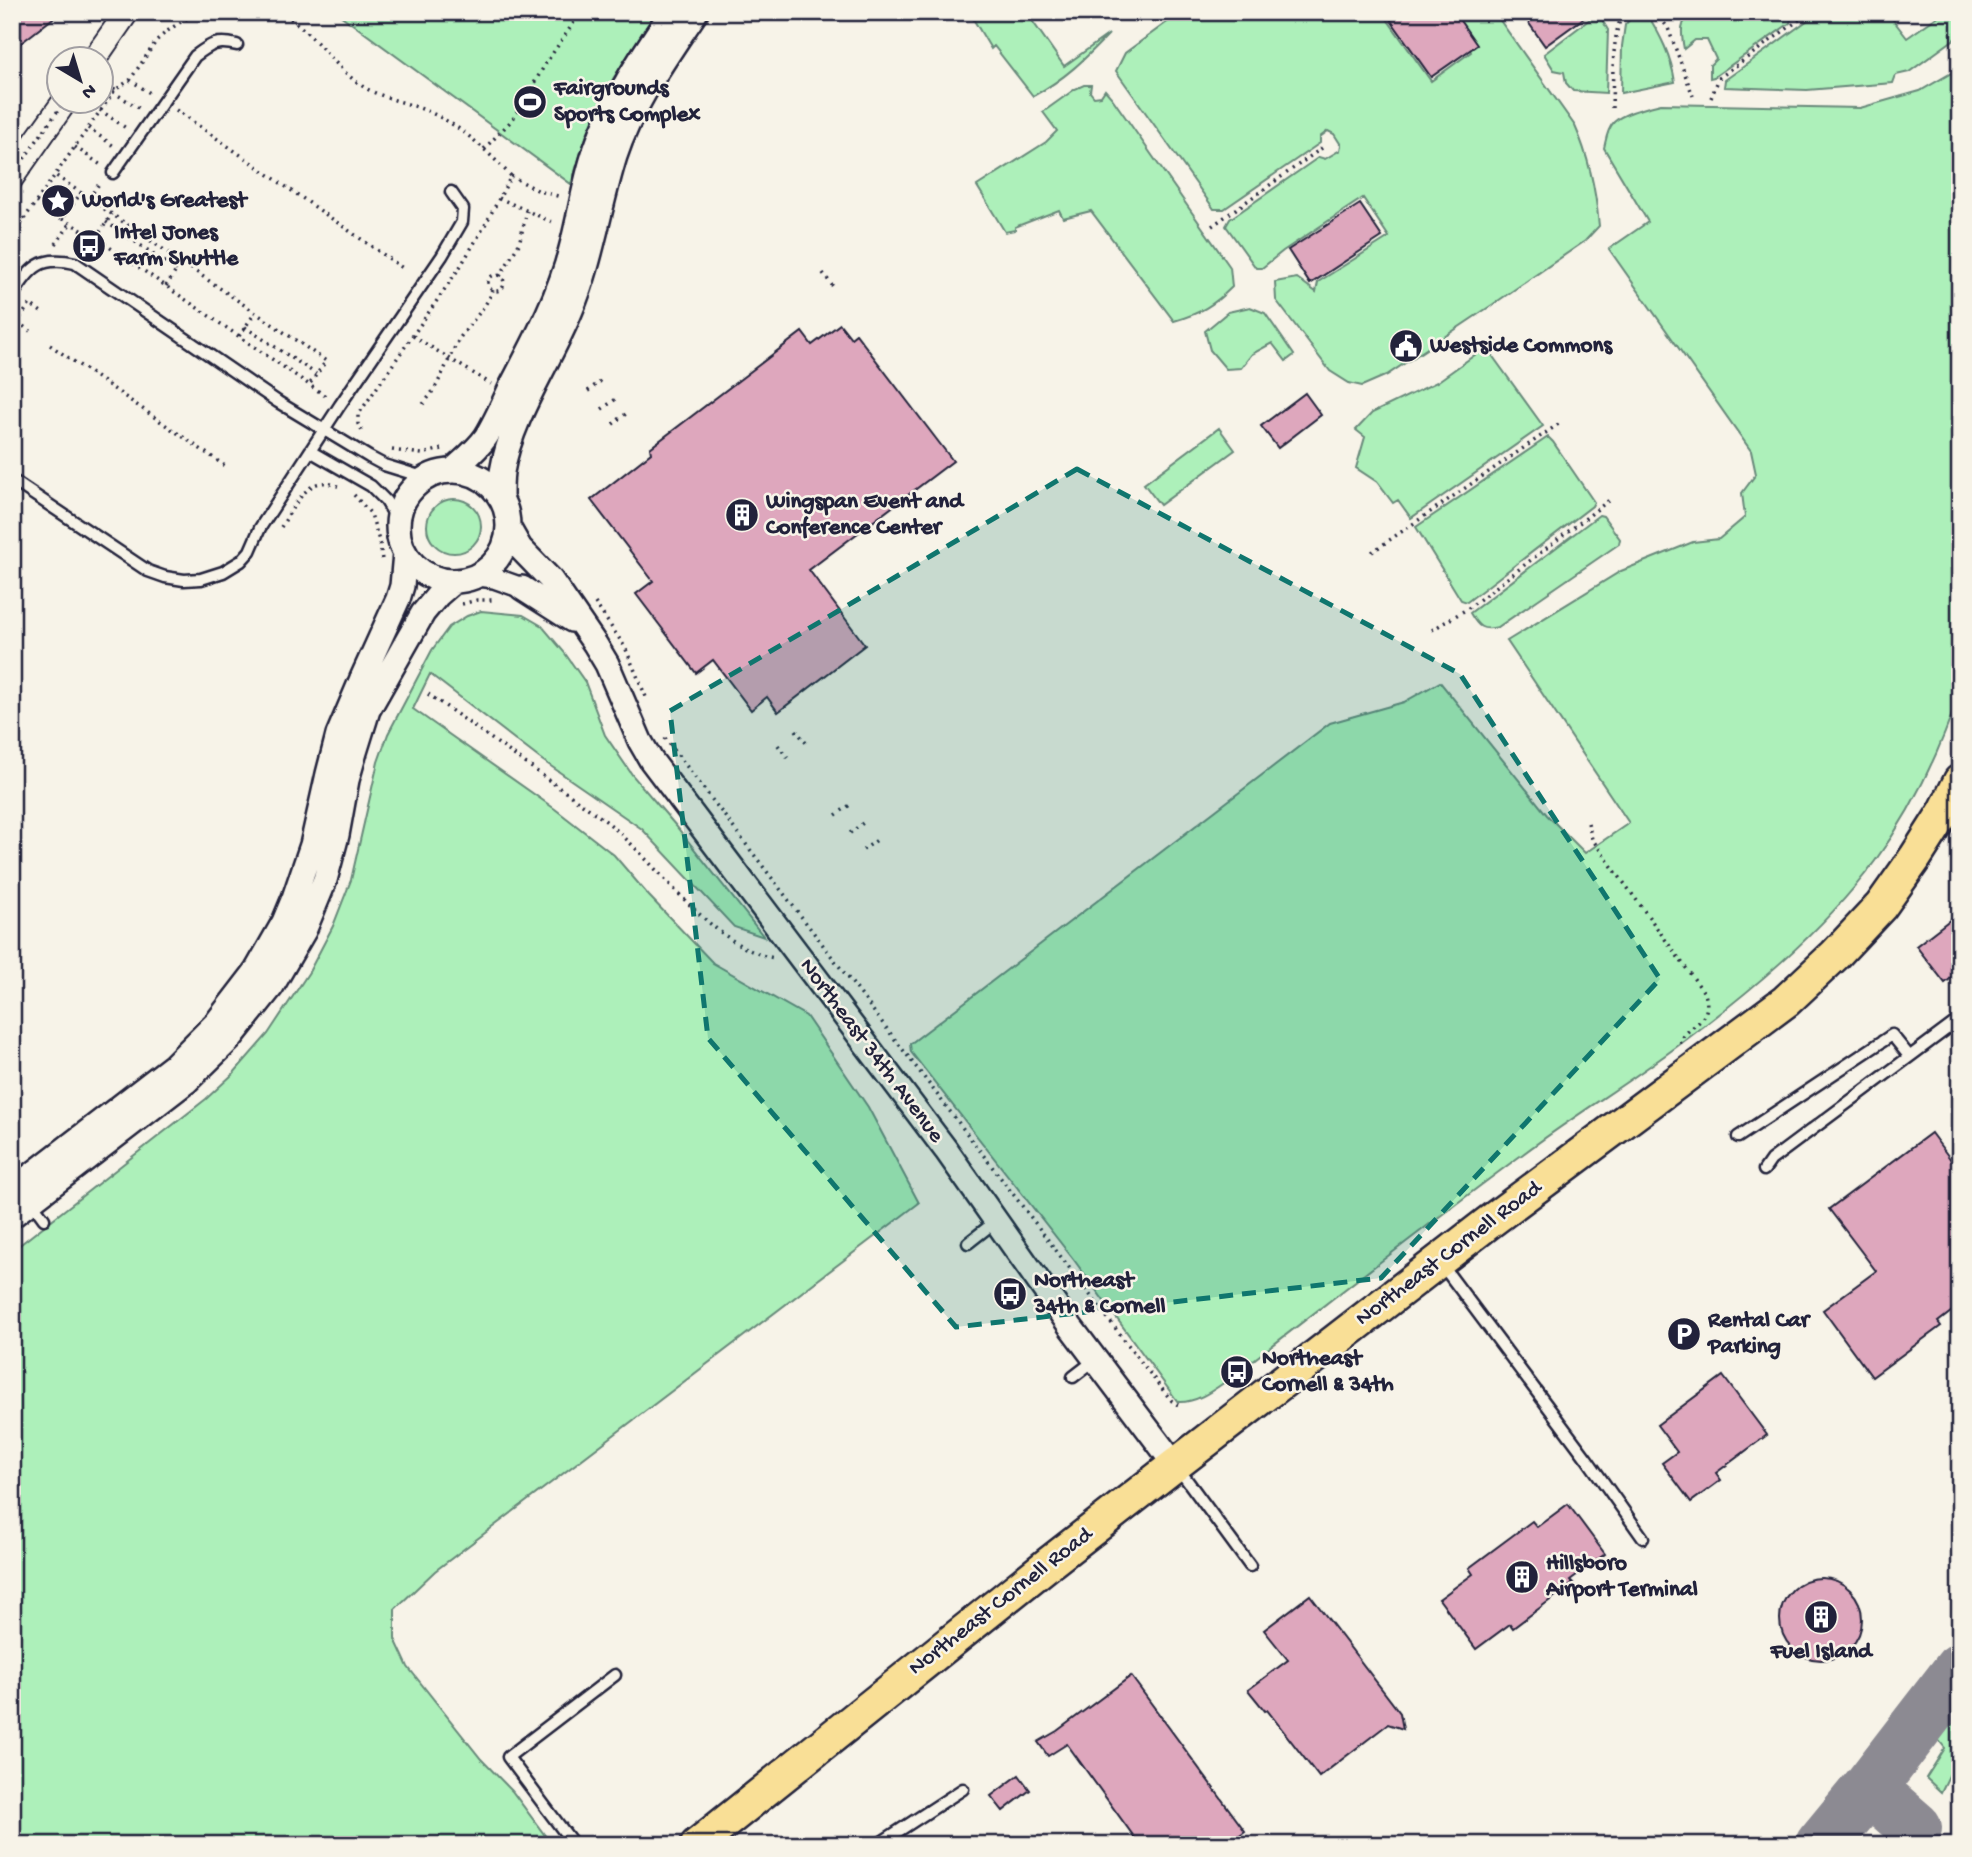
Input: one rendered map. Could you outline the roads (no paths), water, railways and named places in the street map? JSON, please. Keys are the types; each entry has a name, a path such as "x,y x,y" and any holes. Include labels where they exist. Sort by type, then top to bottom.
{"highway":[{"name":"Northeast Cornell Road","path":"709,1839 1026,1581 1175,1465 1439,1261 1786,1001 1835,955 1881,906 1949,814 1960,781"}],"street":[{"path":"452,471 486,437 544,324 571,249 596,150 616,101 672,12"},
{"path":"501,498 502,474 508,448 527,401 573,307 616,154 638,104 696,12"},
{"path":"452,471 467,473 490,486 501,498 509,527 506,543 491,568 466,581 453,582 427,575 416,567 405,553 398,523 406,497 415,486 439,472 452,471"},
{"name":"Northeast 34th Avenue","path":"509,527 520,548 551,580 607,664 651,760 946,1150 1096,1360 1175,1465"},
{"path":"12,1216 24,1194 174,1065 216,1023 256,971 284,922 304,871 338,735 398,599 405,553"},
{"name":"Northeast 34th Avenue","path":"479,576 522,587 583,628"},
{"path":"24,1194 193,1076 230,1039 272,986 304,931 325,880 352,761 368,710 423,613 453,582"}],"lane":[{"path":"113,173 195,56 209,46 223,41 237,45"},
{"path":"12,480 148,571 184,580 201,579 223,572 241,561 250,551 260,528 324,429 442,256 462,222 463,209 451,192"},
{"path":"12,296 26,276 39,264 54,260 75,263 278,402 384,465 426,478"},
{"path":"310,451 371,486 386,501 398,523"},
{"path":"1764,1170 1771,1160 1960,1019"},
{"path":"1738,1137 1892,1035 1909,1056"},
{"path":"968,1242 996,1221"},
{"path":"1439,1261 1643,1538"},
{"path":"1073,1377 1096,1360"},
{"path":"1175,1465 1250,1566"},
{"path":"574,1845 508,1757 615,1675"},
{"path":"877,1845 963,1789"}],"tram line":[{"path":"88,46 112,12"},
{"path":"116,50 142,12"},
{"path":"12,153 46,106"},
{"path":"12,199 70,116"}],"place":[{"name":"Fairgrounds Sports Complex","path":"530,102"},
{"name":"World's Greatest","path":"58,201"},
{"name":"Intel Jones Farm Shuttle","path":"89,246"},
{"name":"Westside Commons","path":"1406,346"},
{"name":"Wingspan Event and Conference Center","path":"742,515"},
{"name":"Northeast 34th & Cornell","path":"1010,1294"},
{"name":"Rental Car Parking","path":"1684,1334"},
{"name":"Northeast Cornell & 34th","path":"1237,1372"},
{"name":"Hillsboro Airport Terminal","path":"1522,1577"},
{"name":"Fuel Island","path":"1821,1617"}]}
